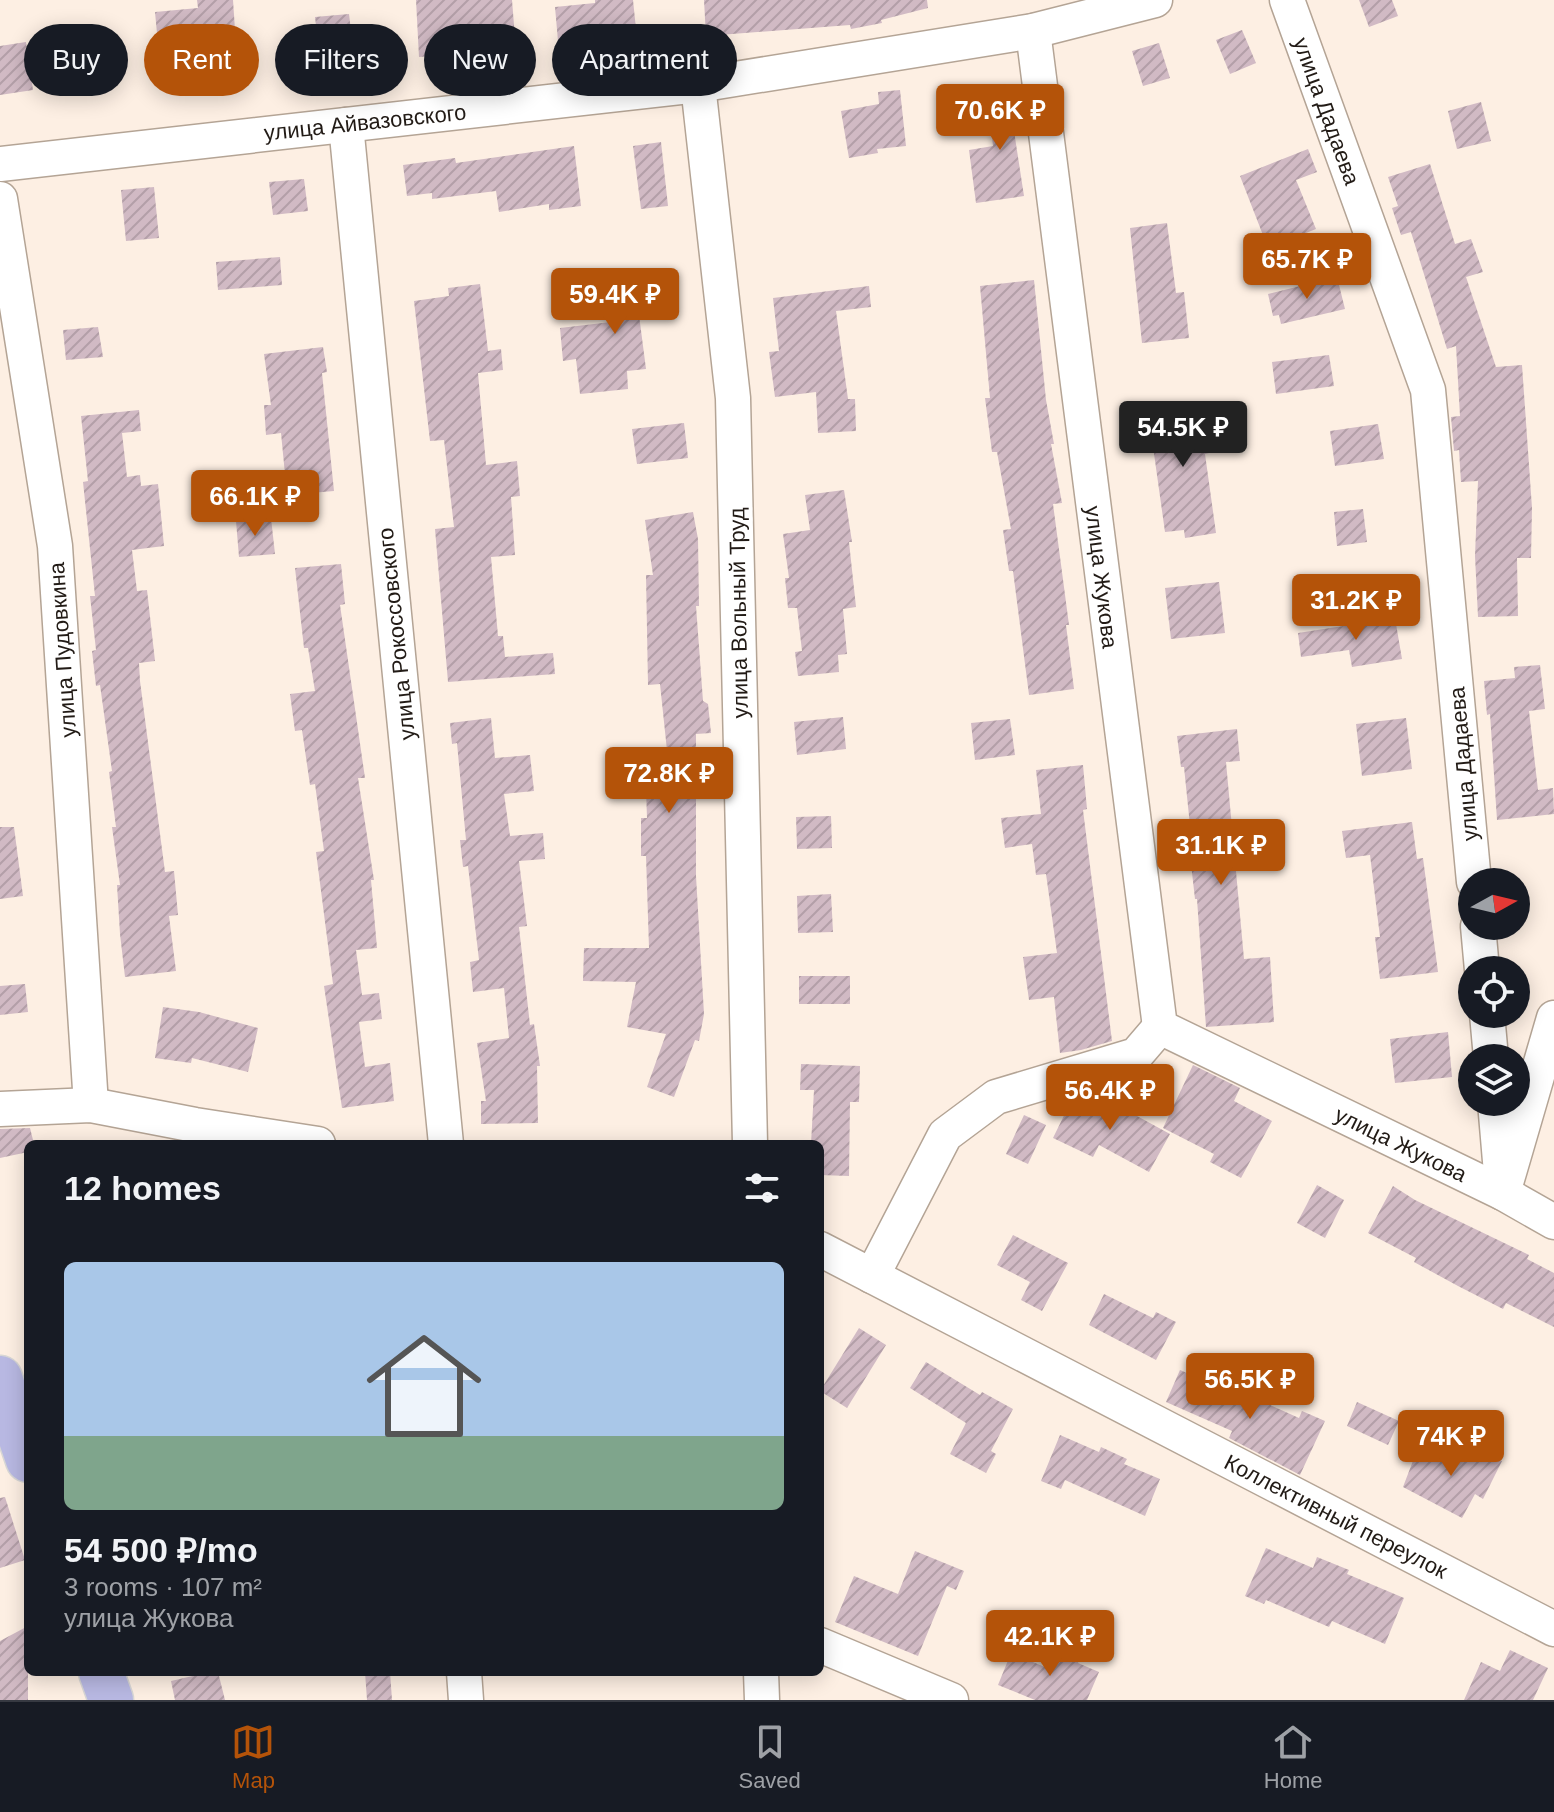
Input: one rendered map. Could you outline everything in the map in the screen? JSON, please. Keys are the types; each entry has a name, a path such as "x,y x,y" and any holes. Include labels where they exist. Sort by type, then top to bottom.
{"main road":[{"path":"0,1378 24,1448"},
{"path":"102,1676 111,1700"}],"street":[{"name":"улица Айвазовского","path":"737,79 1033,31 1155,0"},
{"name":"улица Дадаева","path":"1287,0 1428,390 1473,868"},
{"name":"улица Жукова","path":"1033,31 1160,1027 1503,1193 1554,1222"},
{"name":"улица Айвазовского","path":"0,164 601,96"},
{"name":"улица Вольный Труд","path":"699,96 733,398 750,1140"},
{"name":"улица Рокоссовского","path":"346,125 446,1140"},
{"name":"улица Пудовкина","path":"0,199 55,546 91,1105"},
{"path":"1503,1193 1554,1018"},
{"path":"872,1276 945,1135 996,1097 1136,1055 1160,1027"},
{"path":"0,1109 91,1105 202,1134 272,1140"},
{"path":"1496,1116 1503,1193"},
{"name":"Коллективный переулок","path":"824,1251 1554,1629"},
{"path":"824,1647 951,1700"},
{"path":"464,1676 466,1700"},
{"path":"761,1676 762,1700"}],"building":[{"path":"197,0 233,0 235,24 156,24 155,12 198,8"},
{"path":"416,0 512,0 514,24 424,24 424,57 419,57"},
{"path":"595,0 633,0 635,24 556,24 555,7 595,3"},
{"path":"704,0 927,0 928,8 851,29 850,25 737,34 737,24 705,24"},
{"path":"1359,0 1392,0 1398,16 1369,27"},
{"path":"349,14 350,24 316,24 315,17"},
{"path":"1242,30 1256,63 1230,74 1216,40"},
{"path":"24,42 24,91 0,95 0,46"},
{"path":"1159,43 1170,78 1143,86 1132,51"},
{"path":"900,90 906,146 877,149 878,153 849,158 841,111 879,104 878,92"},
{"path":"1020,91 1025,130 1014,131 1024,196 976,203 969,150 993,146 987,95"},
{"path":"1481,102 1491,141 1457,149 1448,111"},
{"path":"661,142 668,206 641,209 633,146"},
{"path":"574,146 581,206 549,210 549,204 499,212 496,191 432,199 432,193 407,196 403,165 455,158 456,163"},
{"path":"1308,149 1317,172 1296,180 1316,229 1268,248 1240,176"},
{"path":"1430,164 1455,244 1471,239 1483,272 1466,277 1496,367 1522,365 1532,508 1531,558 1517,558 1518,616 1478,617 1475,556 1478,481 1461,482 1459,450 1454,451 1451,417 1460,416 1456,346 1447,349 1411,232 1401,235 1392,208 1398,206 1388,177"},
{"path":"304,179 308,211 273,215 269,182"},
{"path":"154,187 159,238 126,241 121,190"},
{"path":"1167,223 1176,293 1184,292 1189,338 1142,343 1130,228"},
{"path":"280,257 282,285 218,290 216,262"},
{"path":"665,277 667,313 639,315 646,369 627,371 628,389 580,394 576,359 563,361 560,328 611,322 608,280"},
{"path":"1337,277 1345,309 1281,324 1279,315 1273,316 1268,294"},
{"path":"1034,280 1046,400 1054,444 1051,444 1062,503 1053,504 1074,689 1029,695 1013,571 1009,571 1003,530 1011,529 997,452 992,452 985,398 990,398 980,286"},
{"path":"480,284 488,351 501,349 503,370 478,373 486,465 517,461 520,496 511,497 515,555 491,557 498,636 503,636 505,657 553,653 555,674 448,682 435,529 454,527 444,440 430,441 414,301 449,296 448,288"},
{"path":"869,286 871,307 836,311 848,399 855,399 856,431 818,433 816,392 775,397 769,352 779,351 773,298"},
{"path":"98,327 103,357 66,360 63,330"},
{"path":"323,347 327,372 322,373 334,491 287,495 281,433 266,435 264,405 271,405 264,354"},
{"path":"1329,355 1334,386 1276,394 1272,362"},
{"path":"1203,404 1209,453 1205,454 1216,533 1185,538 1184,530 1165,532 1148,411"},
{"path":"139,410 141,431 122,433 127,477 140,475 141,486 158,484 164,546 132,550 137,591 147,590 155,661 139,663 140,681 165,872 174,871 178,915 169,916 176,971 125,977 117,885 120,885 112,827 116,827 109,772 112,771 92,651 96,650 90,596 95,596 83,482 88,481 81,416"},
{"path":"684,423 688,458 637,464 632,429"},
{"path":"1378,424 1384,459 1335,466 1330,431"},
{"path":"844,490 852,542 849,542 856,607 843,609 847,654 838,655 839,672 798,676 795,652 802,651 797,608 788,608 785,578 789,578 783,534 810,530 805,495"},
{"path":"1363,509 1367,542 1337,546 1334,512"},
{"path":"693,512 698,539 699,606 696,606 703,701 708,704 711,733 696,734 696,876 704,1014 699,1041 695,1040 674,1097 647,1087 666,1034 627,1027 636,982 583,981 584,948 649,948 646,856 641,856 641,818 647,818 645,760 668,760 660,684 648,685 646,575 653,575 645,520"},
{"path":"271,518 275,554 239,557 236,521"},
{"path":"341,564 345,604 340,605 365,778 358,778 374,880 371,880 377,948 356,950 362,995 379,993 382,1019 359,1022 365,1067 390,1063 394,1101 342,1108 324,986 333,984 316,852 324,851 315,784 310,785 302,730 295,731 290,694 315,691 308,648 304,648 295,568"},
{"path":"1219,582 1225,633 1171,639 1165,588"},
{"path":"1395,618 1402,659 1352,667 1349,650 1301,657 1298,633"},
{"path":"1540,665 1545,709 1529,711 1538,790 1553,788 1554,814 1497,820 1490,714 1487,715 1484,681 1515,678 1514,667"},
{"path":"843,717 846,749 797,755 794,722"},
{"path":"491,718 495,758 530,755 534,791 504,794 510,836 543,833 545,859 519,861 527,926 519,927 530,1025 534,1024 540,1066 537,1066 538,1123 481,1124 481,1101 486,1101 477,1043 509,1038 504,988 473,992 470,962 479,960 468,866 463,867 460,840 466,840 457,743 452,744 450,723"},
{"path":"1406,718 1412,769 1362,776 1356,724"},
{"path":"1010,719 1015,755 975,760 971,723"},
{"path":"1237,729 1240,761 1226,762 1244,959 1270,957 1274,1022 1206,1027 1197,899 1190,855 1193,855 1184,767 1181,767 1177,736"},
{"path":"1083,765 1087,809 1083,810 1112,1041 1060,1053 1054,997 1029,1000 1023,957 1057,953 1046,874 1036,875 1032,844 1005,848 1001,818 1041,814 1036,770"},
{"path":"831,816 832,848 797,849 796,817"},
{"path":"1412,822 1417,859 1423,858 1438,972 1380,979 1375,937 1380,937 1370,855 1346,858 1342,831"},
{"path":"0,827 14,827 23,896 0,899"},
{"path":"831,894 833,932 798,933 797,896"},
{"path":"799,976 850,976 850,1004 799,1004"},
{"path":"25,984 28,1012 0,1015 0,986"},
{"path":"163,1007 199,1012 258,1028 248,1072 192,1058 191,1063 155,1058"},
{"path":"1448,1032 1452,1077 1395,1083 1390,1039"},
{"path":"801,1064 860,1066 859,1102 850,1102 849,1176 824,1175 824,1140 811,1140 814,1090 800,1090"},
{"path":"1193,1065 1240,1088 1234,1101 1272,1121 1241,1178 1210,1162 1214,1154 1163,1128"},
{"path":"1079,1093 1124,1114 1126,1110 1170,1134 1149,1172 1099,1145 1093,1157 1053,1138 1074,1095"},
{"path":"1024,1115 1046,1125 1028,1164 1006,1154"},
{"path":"30,1128 33,1140 24,1140 24,1153 0,1158 0,1129"},
{"path":"1317,1185 1344,1200 1325,1238 1297,1223"},
{"path":"1393,1186 1415,1200 1529,1255 1527,1259 1554,1273 1554,1327 1506,1303 1503,1309 1414,1262 1416,1258 1368,1233"},
{"path":"1013,1235 1068,1263 1042,1311 1021,1300 1030,1282 997,1265"},
{"path":"1104,1294 1153,1318 1156,1312 1176,1322 1156,1360 1089,1325"},
{"path":"859,1328 886,1345 847,1408 824,1394 824,1385"},
{"path":"926,1362 980,1395 982,1392 1013,1409 991,1451 996,1454 986,1473 950,1454 966,1423 910,1388"},
{"path":"1180,1370 1299,1418 1302,1411 1325,1421 1300,1475 1229,1438 1232,1431 1166,1402"},
{"path":"1357,1402 1399,1421 1388,1445 1347,1426"},
{"path":"1060,1435 1099,1452 1101,1447 1127,1459 1124,1464 1160,1479 1145,1516 1065,1480 1061,1489 1041,1481"},
{"path":"1419,1445 1464,1462 1473,1446 1502,1461 1483,1499 1475,1494 1462,1518 1403,1487"},
{"path":"5,1497 24,1560 0,1568 0,1498"},
{"path":"1266,1548 1313,1568 1317,1557 1349,1570 1347,1574 1404,1598 1385,1644 1332,1621 1329,1627 1266,1600 1264,1604 1245,1596"},
{"path":"915,1551 964,1571 956,1590 947,1586 918,1656 835,1622 854,1576 898,1594"},
{"path":"24,1628 24,1676 28,1676 28,1700 0,1700 0,1641"},
{"path":"1063,1644 1083,1652 1078,1663 1099,1672 1087,1700 1035,1700 998,1685 1011,1653 1052,1670"},
{"path":"1510,1650 1548,1668 1533,1700 1464,1700 1481,1662 1500,1671"},
{"path":"193,1676 219,1676 225,1700 175,1700 171,1681"},
{"path":"365,1676 390,1676 392,1700 367,1700"}]}
